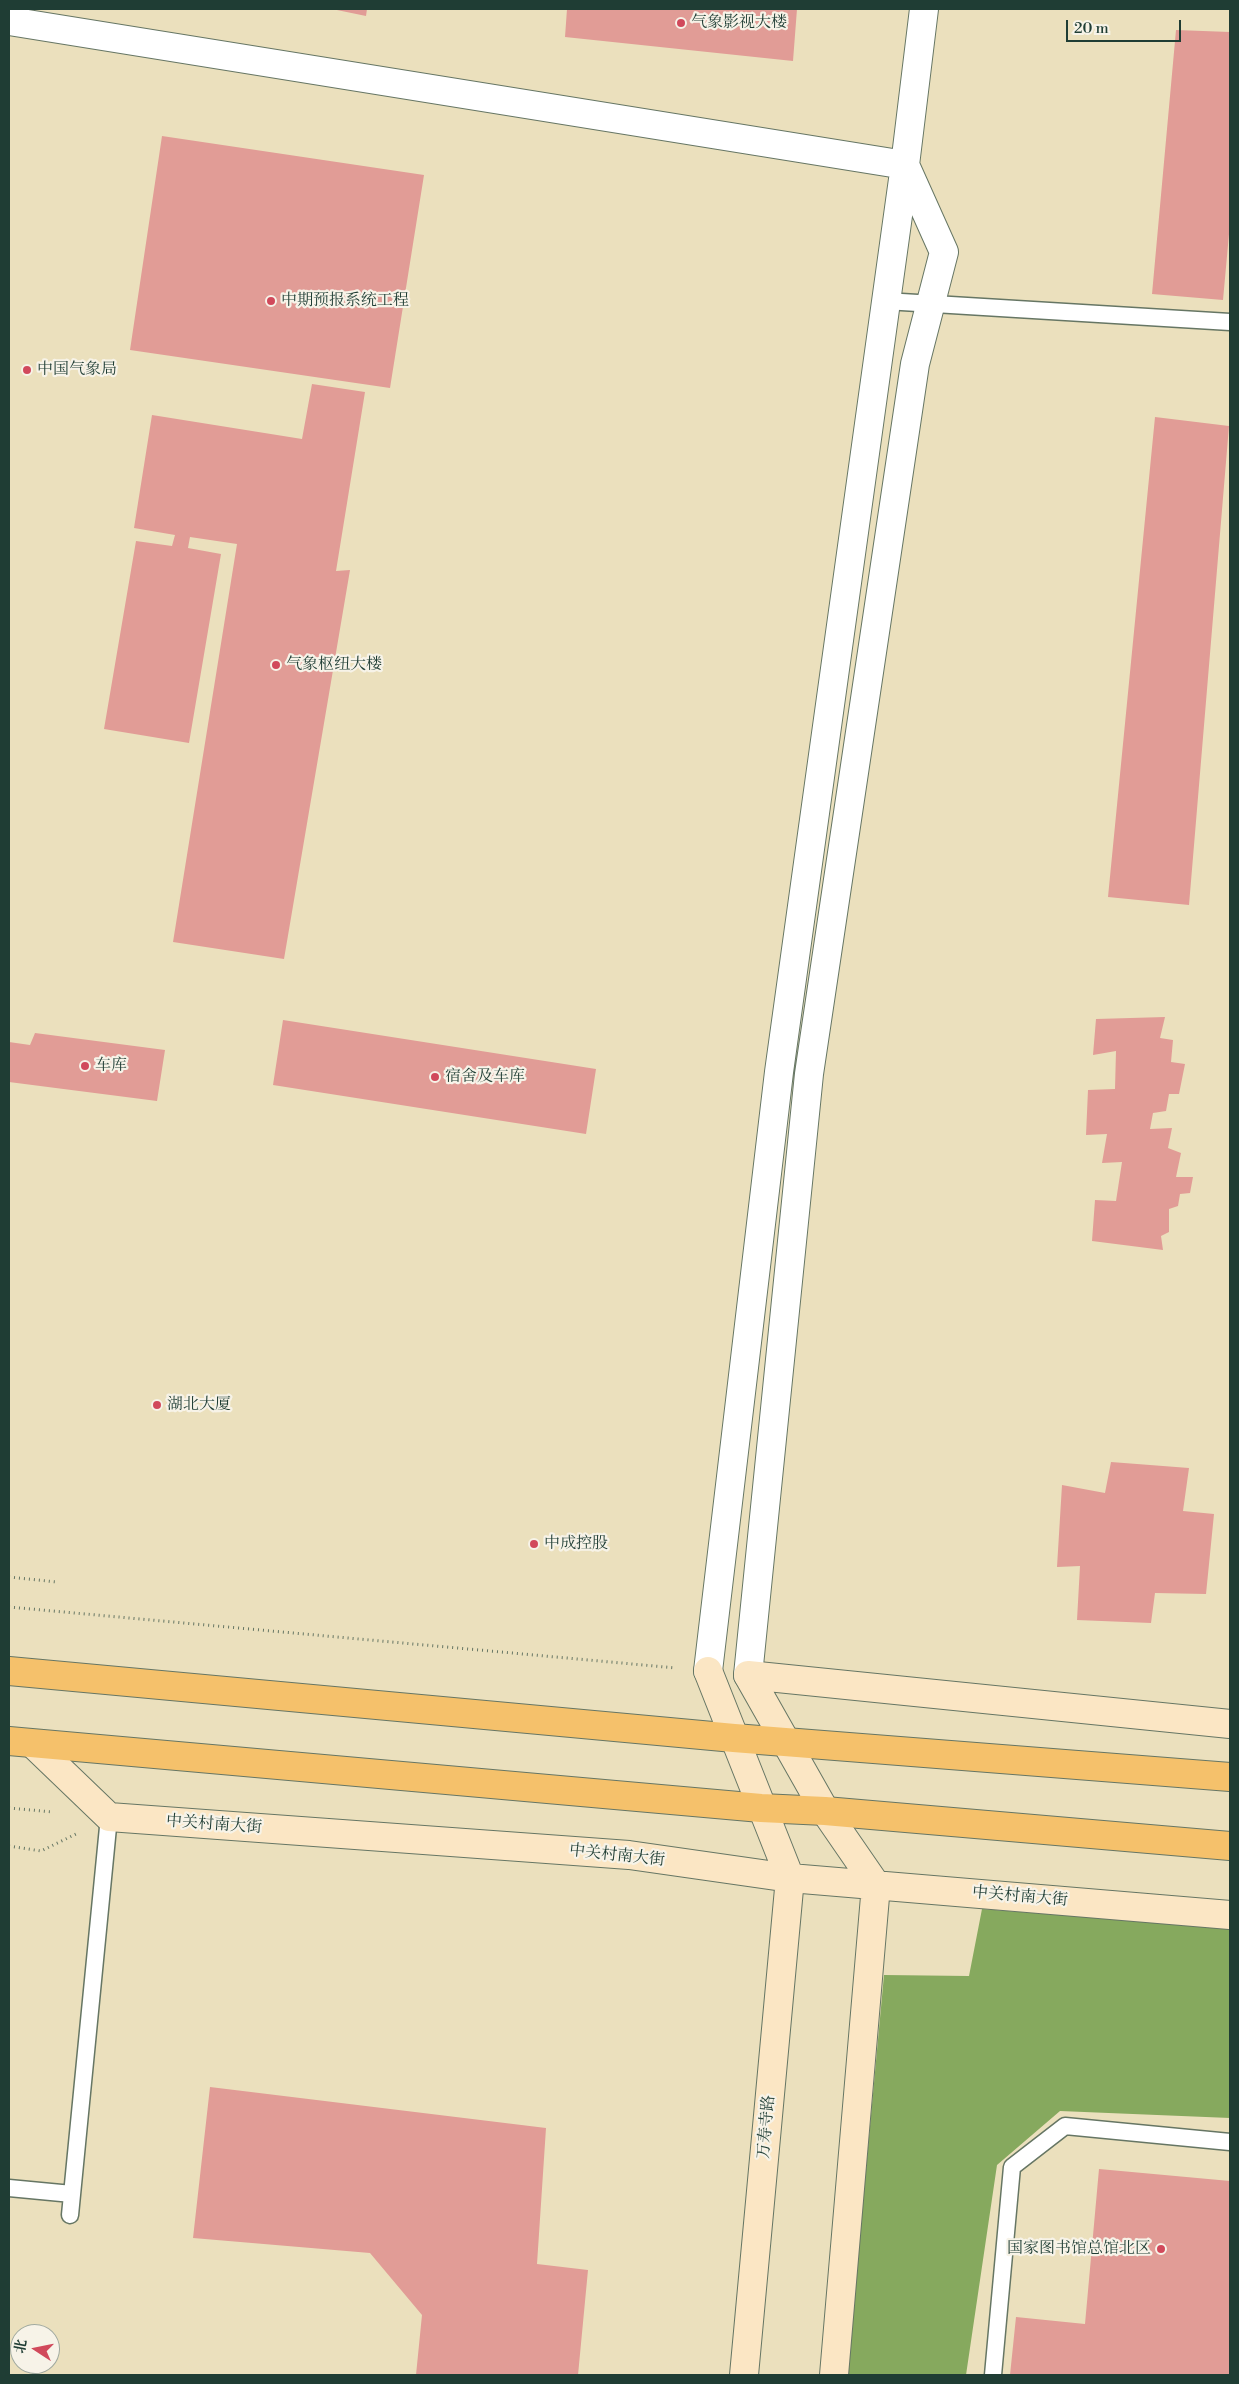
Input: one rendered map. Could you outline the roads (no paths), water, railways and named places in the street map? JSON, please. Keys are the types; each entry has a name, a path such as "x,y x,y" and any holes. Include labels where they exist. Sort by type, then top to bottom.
{"main road":[{"path":"9,1671 734,1738 1230,1777"},
{"path":"21,1743 761,1808 825,1811 1230,1846"}],"street":[{"path":"790,1878 708,1671 779,1072 905,165 924,9"},
{"path":"9,21 905,165"},
{"path":"834,2375 876,1884 825,1811 748,1676 809,1074 915,364 944,252 905,165"},
{"path":"748,1676 1230,1724"},
{"path":"21,1743 109,1817"},
{"name":"中关村南大街","path":"109,1817 630,1855 790,1878 1230,1915"},
{"name":"万寿寺路","path":"744,2375 790,1878"}],"lane":[{"path":"885,301 1230,322"},
{"path":"70,2215 109,1817"},
{"path":"993,2375 1012,2167 1064,2126 1230,2142"},
{"path":"9,2188 72,2194"}],"place":[{"name":"气象影视大楼","path":"681,23"},
{"name":"中期预报系统工程","path":"271,301"},
{"name":"中国气象局","path":"27,370"},
{"name":"气象枢纽大楼","path":"276,665"},
{"name":"车库","path":"85,1066"},
{"name":"宿舍及车库","path":"435,1077"},
{"name":"湖北大厦","path":"157,1405"},
{"name":"中成控股","path":"534,1544"},
{"name":"国家图书馆总馆北区","path":"1161,2249"}]}
